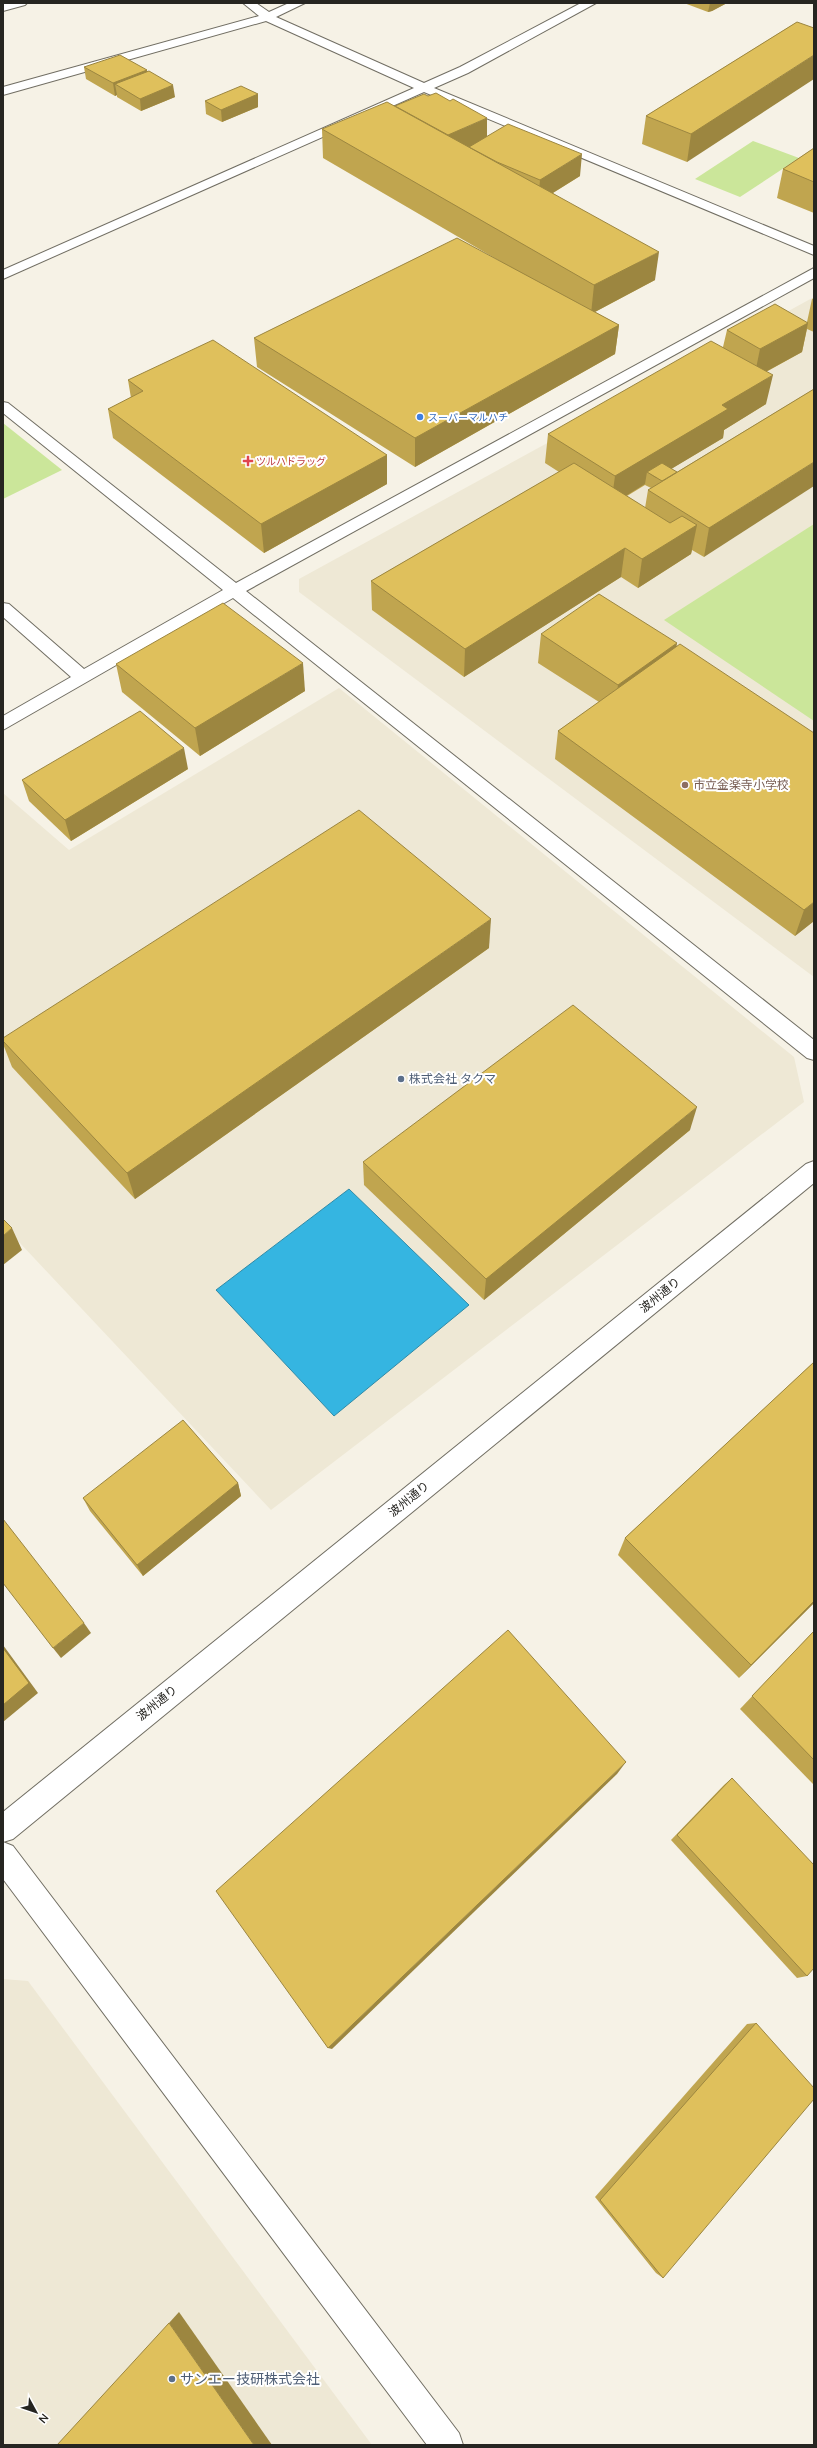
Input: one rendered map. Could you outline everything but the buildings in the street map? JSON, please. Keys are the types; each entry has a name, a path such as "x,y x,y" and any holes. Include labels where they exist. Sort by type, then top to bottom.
{"street":[{"path":"3,8 21,3"},
{"path":"249,3 266,17 424,88 814,251"},
{"path":"3,91 266,17 300,3"},
{"path":"3,275 464,70 590,3"},
{"path":"3,724 235,590 814,272"},
{"path":"3,406 814,1052"},
{"path":"3,608 82,678"},
{"name":"波州通り","path":"3,1829 814,1170"},
{"path":"3,1856 447,2445"}],"shaded area":[{"name":"市立金楽寺小学校","path":"814,297 814,977 299,592 299,579"},
{"name":"株式会社 タクマ","path":"339,688 794,1057 804,1102 271,1510 3,1225 3,793 69,850"},
{"name":"サンエー技研株式会社","path":"3,1979 28,1981 372,2445 3,2445"}],"green space":[{"path":"753,141 799,158 740,197 695,179"},
{"path":"3,423 62,470 3,499"},
{"path":"814,524 814,721 664,620"}],"water":[{"path":"349,1189 469,1305 334,1416 216,1290"}],"place":[{"name":"スーパーマルハチ","path":"420,417"},
{"name":"ツルハドラッグ","path":"248,461"},
{"name":"市立金楽寺小学校","path":"685,785"},
{"name":"株式会社 タクマ","path":"401,1079"},
{"name":"サンエー技研株式会社","path":"172,2379"}]}
